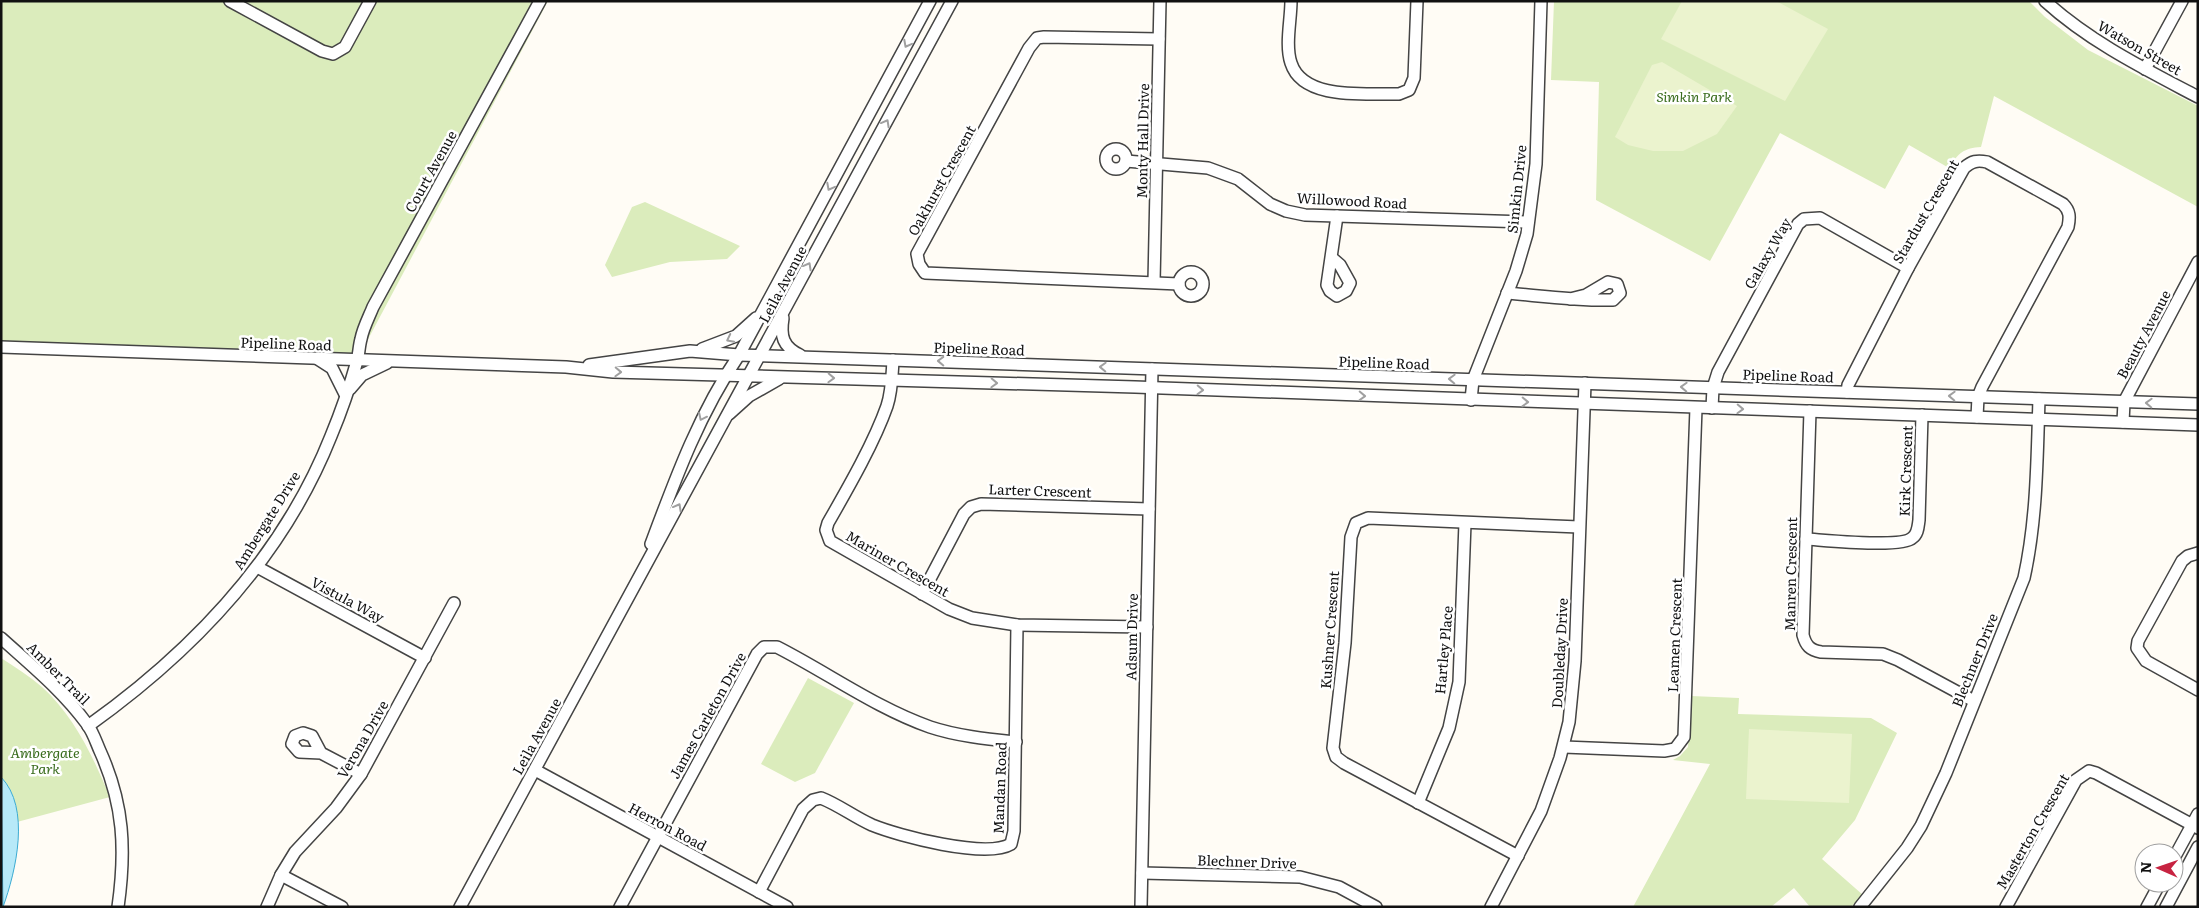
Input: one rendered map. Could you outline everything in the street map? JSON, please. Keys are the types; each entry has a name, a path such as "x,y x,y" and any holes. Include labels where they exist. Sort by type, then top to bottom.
{"street":[{"path":"230,1 322,51 332,54 345,47 370,1"},
{"name":"Court Avenue","path":"358,360 361,337 373,307 540,1"},
{"name":"Leila Avenue","path":"638,580 693,435 726,375 739,356 930,1"},
{"name":"Leila Avenue","path":"460,907 952,1"},
{"name":"Monty Hall Drive","path":"1154,282 1160,1"},
{"path":"1291,1 1291,62 1296,74 1305,83 1327,91 1399,94 1409,90 1414,78 1417,1"},
{"name":"Simkin Drive","path":"1471,400 1473,380 1508,293 1522,252 1528,222 1536,164 1541,1"},
{"name":"Watson Street","path":"2046,1 2083,32 2117,54 2198,97"},
{"path":"2145,68 2182,1"},
{"name":"Oakhurst Crescent","path":"1159,39 1044,36 1037,38 1029,48 917,254 919,264 925,273 1180,284"},
{"name":"Willowood Road","path":"1126,161 1208,168 1238,180 1270,204 1286,211 1337,216 1528,222"},
{"name":"Stardust Crescent","path":"1847,392 1848,385 1908,268 1964,168 1971,162 1987,162 2069,209 2068,227 1978,397 1977,417"},
{"path":"1332,258 1337,216"},
{"name":"Galaxy Way","path":"1712,408 1715,377 1798,224 1804,219 1820,218 1908,268"},
{"name":"Beauty Avenue","path":"2123,422 2124,402 2198,262"},
{"path":"1508,293 1570,299"},
{"path":"785,309 782,338 792,351 804,357"},
{"path":"690,351 712,347 736,336 762,313"},
{"name":"Pipeline Road","path":"1,347 570,368 613,372 1151,388 2198,425"},
{"name":"Pipeline Road","path":"570,368 690,351 739,356 760,355 2198,404"},
{"path":"318,359 332,368 345,394 362,375 390,362"},
{"name":"Ambergate Drive","path":"88,726 152,678 194,640 257,567 295,508 315,470 331,436 358,360"},
{"name":"Mariner Crescent","path":"893,360 892,380 887,405 873,438 826,530 830,541 949,610 972,618 1017,625 1147,627"},
{"name":"Adsum Drive","path":"1141,907 1152,369"},
{"path":"725,417 749,396 783,377"},
{"name":"Doubleday Drive","path":"1491,907 1541,811 1564,747 1572,699 1575,661 1585,383"},
{"path":"2198,393 2198,404"},
{"name":"Blechner Drive","path":"1860,907 1907,848 1921,826 1946,773 2024,578 2031,545 2034,516 2039,399"},
{"name":"Leamen Crescent","path":"1564,747 1664,751 1675,749 1684,737 1696,408"},
{"name":"Manren Crescent","path":"1810,412 1803,635 1805,644 1813,650 1821,652 1883,654 1898,660 1974,701"},
{"name":"Kirk Crescent","path":"1806,539 1898,543 1912,538 1918,531 1919,520 1922,415"},
{"name":"Larter Crescent","path":"922,594 964,514 971,507 981,504 1149,509"},
{"name":"Kushner Crescent","path":"1518,856 1344,763 1336,756 1333,748 1345,643 1351,536 1356,523 1368,518 1579,527"},
{"name":"Hartley Place","path":"1418,803 1449,728 1458,682 1465,523"},
{"path":"2198,553 2188,556 2182,561 2138,641 2137,648 2146,661 2198,690"},
{"name":"Vistula Way","path":"257,567 425,658"},
{"name":"Verona Drive","path":"267,907 280,875 295,852 336,808 361,774 454,603"},
{"name":"Mandan Road","path":"759,892 803,809 813,800 821,798 873,825 935,843 990,851 1003,849 1011,844 1014,839 1017,625"},
{"name":"Amber Trail","path":"1,638 64,697 88,726 110,778 121,816 123,868 118,907"},
{"name":"James Carleton Drive","path":"620,907 757,654 764,648 777,647 878,703 928,726 966,736 1016,742"},
{"path":"321,753 361,774"},
{"name":"Herron Road","path":"535,770 787,907"},
{"name":"Masterton Crescent","path":"2006,907 2076,780 2082,774 2096,773 2196,822"},
{"path":"2183,843 2196,822"},
{"path":"2166,907 2198,848"},
{"name":"Blechner Drive","path":"1142,874 1300,878 1339,887 1376,907"},
{"path":"280,875 342,907"},
{"path":"2147,907 2155,893"}],"green space":[{"path":"1,1 548,1 357,360 1,347"},
{"name":"Simkin Park","path":"1554,1 2029,1 2045,17 2088,50 2198,106 2198,207 1994,96 1981,147 1962,152 1949,168 1909,145 1885,189 1780,133 1710,261 1596,200 1599,82 1551,80"},
{"path":"1682,1 1776,1 1828,29 1785,101 1661,39"},
{"path":"1662,62 1737,106 1717,134 1683,151 1653,151 1628,145 1615,137 1652,65"},
{"path":"645,202 740,246 727,259 670,262 612,277 605,265 632,207"},
{"name":"Ambergate Park","path":"1,658 42,687 64,711 82,738 110,797 17,822 13,798 9,787 1,777"},
{"path":"808,678 854,703 815,773 795,782 761,764"},
{"path":"1691,696 1739,698 1738,714 1871,718 1897,733 1855,820 1822,859 1863,895 1851,907 1810,907 1794,888 1771,907 1633,907 1710,764 1673,760 1680,756 1688,747"},
{"path":"1749,729 1852,734 1849,803 1746,799"}],"water":[{"path":"1,777 10,790 16,805 18,822 16,858 3,907"}]}
